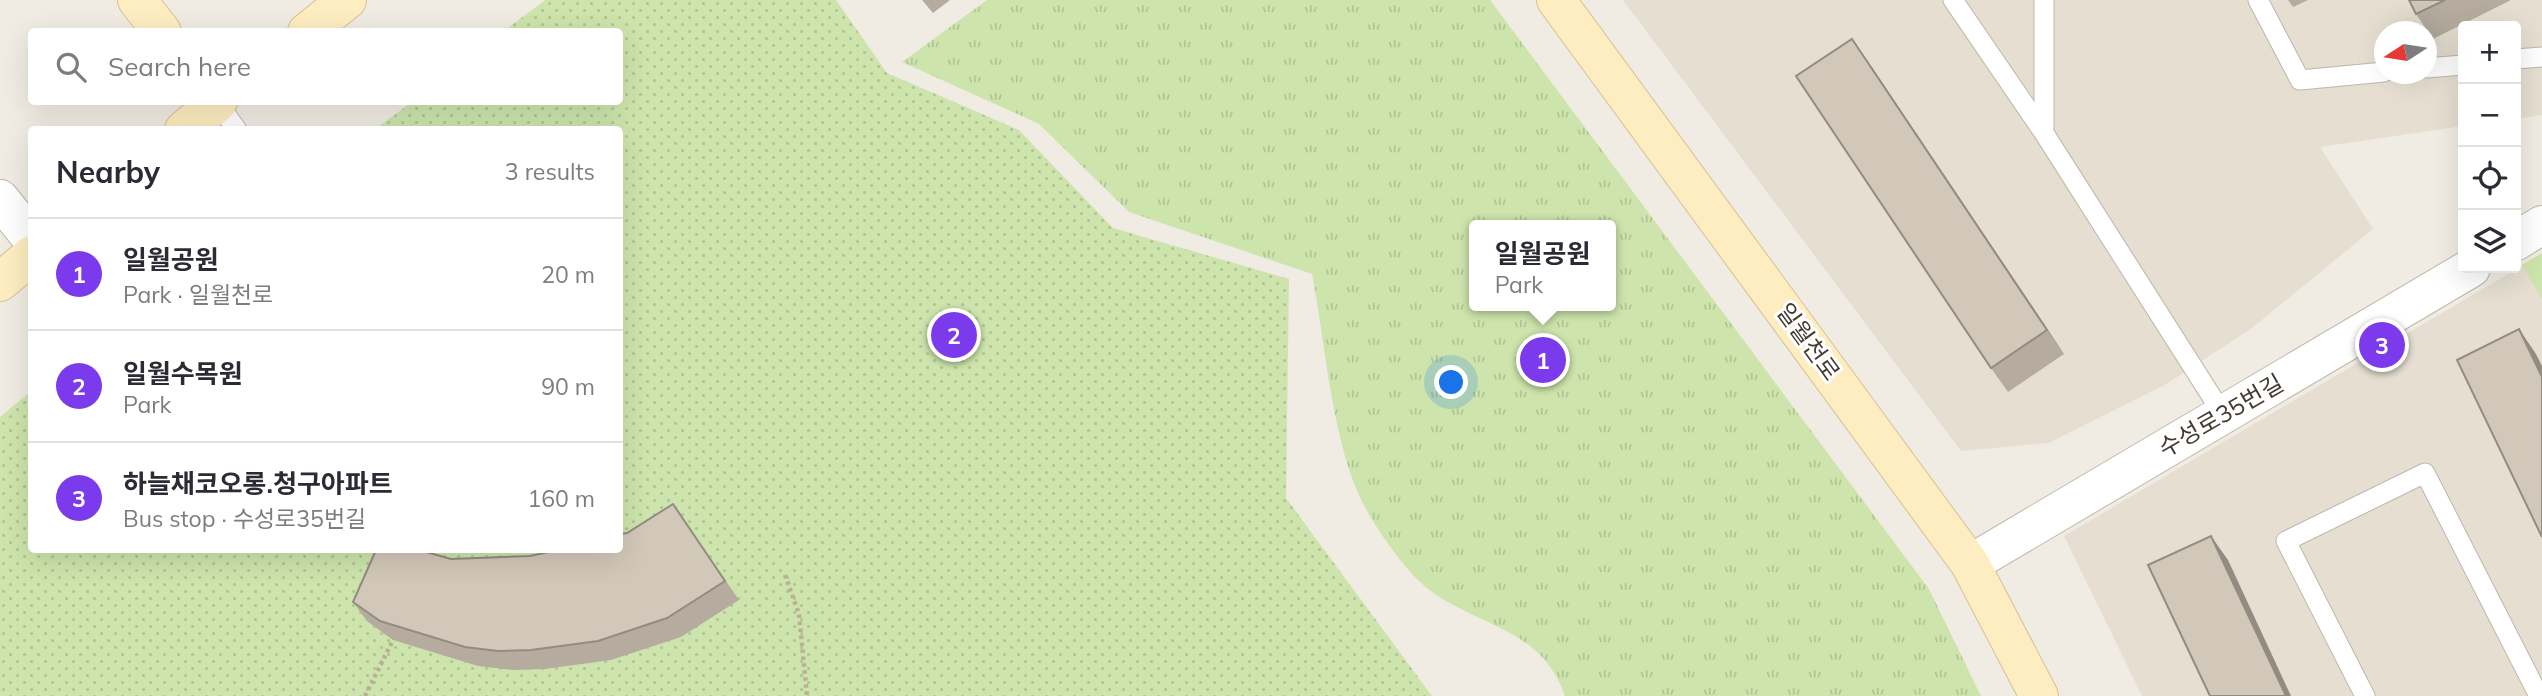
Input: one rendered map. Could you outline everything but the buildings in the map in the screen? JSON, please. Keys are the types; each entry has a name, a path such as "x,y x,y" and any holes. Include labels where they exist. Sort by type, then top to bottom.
{"street":[{"path":"137,0 159,28"},
{"path":"312,28 347,0"},
{"name":"일월천로","path":"1556,0 1970,564 2039,696"},
{"path":"189,126 213,105"},
{"path":"0,199 28,234"},
{"path":"2521,238 2542,225"},
{"path":"0,282 28,258"},
{"name":"수성로35번길","path":"1970,564 2463,273"}],"lane":[{"path":"1953,0 2044,133 2224,416"},
{"path":"2044,0 2044,133"},
{"path":"2258,0 2300,80 2374,73"},
{"path":"2521,59 2542,57"},
{"path":"2437,67 2458,65"},
{"path":"219,105 234,126"},
{"path":"2365,696 2286,541 2425,473 2539,696"}],"path":[{"path":"785,575 799,614 807,696"},
{"path":"365,696 393,640"}],"shaded area":[{"path":"1623,0 2542,0 2542,115 2521,118 2521,21 2458,21 2458,127 2320,147 2373,229 2252,328 2165,385 2049,443 1961,451"},
{"path":"2542,254 2542,696 2142,696 2064,536 2510,273 2521,273 2521,266"}],"green space":[{"path":"545,0 836,0 887,73 1019,130 1113,228 1289,279 1286,498 1432,696 0,696 0,417 28,394 28,553 623,553 623,126 379,126 408,105 623,105 623,28 508,28"},
{"path":"987,0 1490,0 1929,589 1981,696 1565,696 1553,671 1537,652 1518,637 1430,591 1411,573 1369,514 1358,493 1341,442 1312,274 1129,212 1039,124 902,62"},
{"path":"2542,253 2542,299 2522,265"}],"place":[{"name":"일월수목원","path":"954,335"},
{"name":"하늘채코오롱.청구아파트","path":"2382,345"},
{"name":"일월공원","path":"1543,360"}]}
